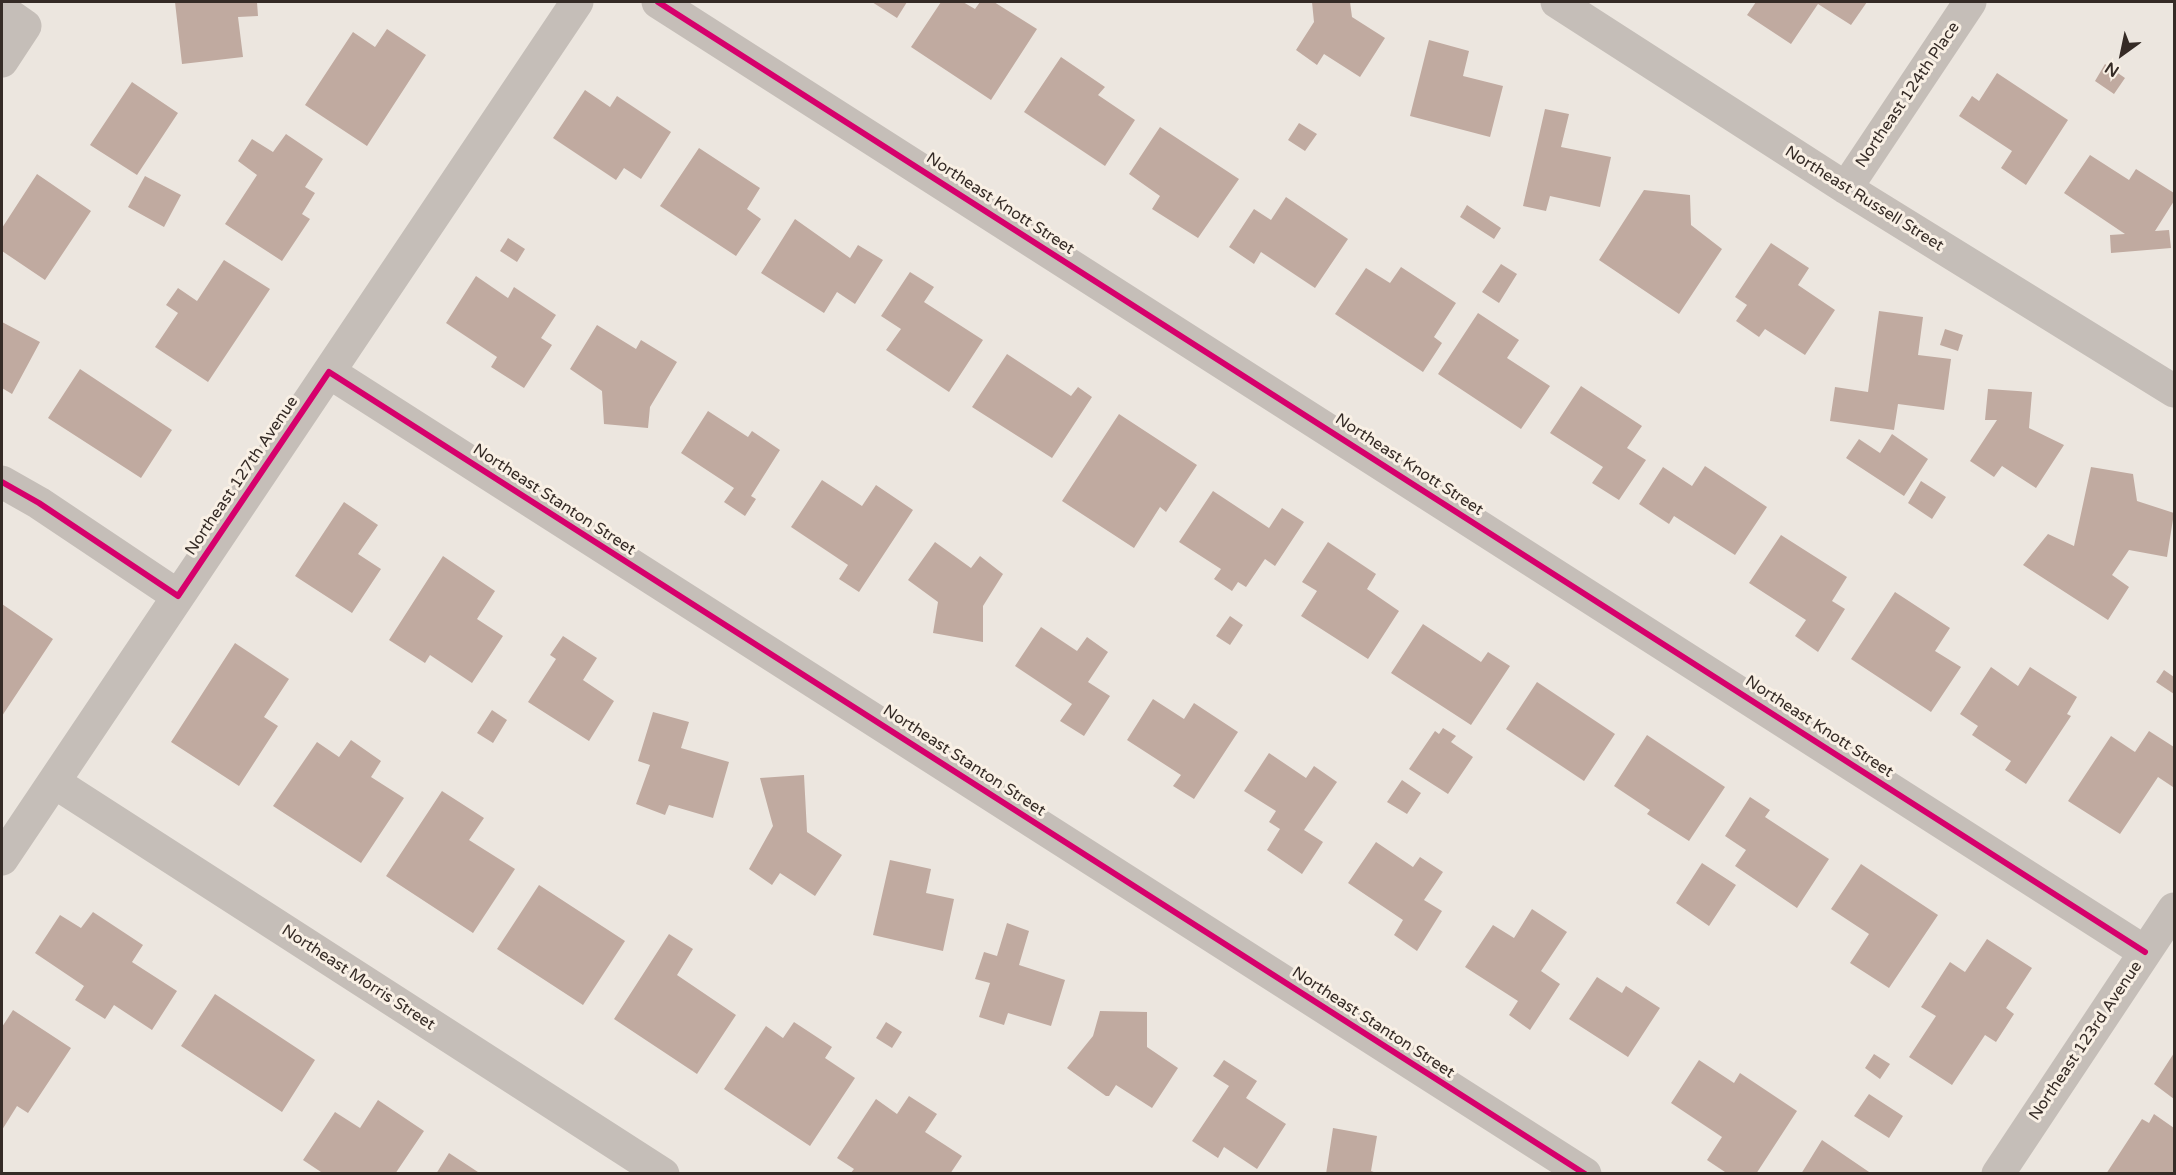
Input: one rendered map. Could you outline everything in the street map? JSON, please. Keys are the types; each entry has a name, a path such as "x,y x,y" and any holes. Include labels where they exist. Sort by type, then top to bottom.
{"street":[{"name":"Northeast 127th Avenue","path":"2,859 577,2"},
{"name":"Northeast Knott Street","path":"658,2 2145,952"},
{"name":"Northeast Russell Street","path":"1557,2 1846,188 2175,391"},
{"name":"Northeast 124th Place","path":"1846,188 1970,2"},
{"path":"2,61 13,18"},
{"name":"Northeast Stanton Street","path":"328,372 1585,1173"},
{"path":"2,482 39,503 178,596"},
{"name":"Northeast Morris Street","path":"54,782 663,1173"},
{"name":"Northeast 123rd Avenue","path":"1998,1173 2175,909"}],"building":[{"path":"175,2 257,2 258,16 238,17 243,57 182,64"},
{"path":"872,2 907,2 897,18"},
{"path":"941,2 963,2 975,9 980,2 994,2 1037,29 991,100 911,47"},
{"path":"1312,2 1350,2 1352,17 1385,38 1360,77 1324,54 1317,65 1296,50 1314,22"},
{"path":"1756,2 1867,2 1851,25 1818,4 1791,44 1747,15"},
{"path":"387,29 426,55 367,146 305,105 353,32 375,47"},
{"path":"1429,40 1469,51 1463,76 1503,86 1490,137 1410,116"},
{"path":"1061,57 1105,87 1098,95 1135,120 1105,166 1024,112"},
{"path":"2105,64 2125,78 2114,94 2095,81"},
{"path":"1997,73 2068,120 2026,185 2001,168 2012,151 1959,116 1972,96 1979,101"},
{"path":"132,82 178,113 137,175 90,145"},
{"path":"585,90 610,107 617,96 671,132 641,179 624,168 616,180 553,138"},
{"path":"1545,109 1569,114 1561,147 1611,157 1600,207 1550,196 1546,211 1523,206"},
{"path":"1299,123 1317,134 1305,151 1288,140"},
{"path":"1160,127 1239,179 1198,238 1152,209 1160,196 1129,174"},
{"path":"286,134 323,159 305,187 315,193 302,214 310,219 282,261 225,224 257,175 238,161 252,139 273,152"},
{"path":"699,148 760,188 747,209 761,219 736,256 660,206"},
{"path":"2090,155 2129,180 2136,169 2174,193 2174,201 2155,231 2169,230 2171,248 2111,253 2110,235 2125,234 2064,193"},
{"path":"37,174 91,211 45,280 2,251 2,228"},
{"path":"145,176 181,195 164,227 128,207"},
{"path":"1644,190 1690,195 1691,225 1722,249 1679,314 1599,260"},
{"path":"1286,197 1348,239 1315,288 1261,252 1254,264 1229,247 1254,209 1271,220"},
{"path":"1467,205 1501,228 1494,239 1460,217"},
{"path":"795,219 850,258 858,245 883,260 855,304 837,292 824,313 761,273"},
{"path":"508,238 525,249 517,262 500,251"},
{"path":"1771,243 1809,268 1798,285 1835,310 1805,355 1765,329 1759,337 1736,321 1747,305 1735,297"},
{"path":"224,260 270,289 208,382 155,347 178,313 166,305 178,288 197,301"},
{"path":"1501,264 1517,274 1499,303 1482,292"},
{"path":"1401,267 1456,303 1434,337 1442,343 1423,372 1335,314 1366,268 1390,283"},
{"path":"910,272 934,287 924,302 983,340 949,392 886,350 901,329 881,316"},
{"path":"476,276 508,298 514,287 556,315 541,338 552,345 524,388 491,367 497,357 446,323"},
{"path":"1879,311 1923,317 1918,355 1951,359 1944,410 1898,404 1894,430 1830,421 1835,387 1868,392"},
{"path":"1478,313 1519,340 1507,358 1550,386 1521,429 1438,374"},
{"path":"2,322 40,342 12,394 2,388"},
{"path":"597,325 636,349 641,340 677,362 650,407 648,428 604,424 602,391 570,369"},
{"path":"1945,329 1963,335 1958,351 1940,345"},
{"path":"1007,354 1071,396 1078,387 1092,397 1052,458 972,407"},
{"path":"80,369 172,430 141,478 48,418"},
{"path":"1581,386 1642,426 1627,448 1646,460 1619,500 1592,483 1603,467 1550,433"},
{"path":"1988,389 2032,392 2029,428 2064,445 2036,488 2002,466 1994,477 1970,461 1997,420 1985,420"},
{"path":"708,411 748,437 752,431 780,450 751,496 756,499 745,516 724,502 734,488 681,453"},
{"path":"1119,414 1197,465 1166,512 1160,507 1134,548 1062,501"},
{"path":"1892,434 1928,459 1904,496 1846,458 1859,439 1880,453"},
{"path":"1705,466 1767,507 1735,555 1674,516 1669,524 1639,504 1663,467 1692,486"},
{"path":"2091,467 2133,474 2137,501 2174,513 2167,557 2129,550 2112,575 2129,587 2108,620 2023,565 2048,534 2074,546"},
{"path":"822,480 862,506 876,485 913,510 859,592 839,579 848,565 791,527"},
{"path":"1921,481 1946,497 1932,519 1908,503"},
{"path":"1213,491 1269,528 1282,508 1304,522 1275,566 1265,559 1246,587 1238,582 1232,591 1214,579 1221,569 1179,542"},
{"path":"344,502 378,525 358,554 381,569 352,613 295,576"},
{"path":"1781,535 1847,577 1832,601 1845,609 1818,652 1795,636 1806,620 1749,583"},
{"path":"935,542 971,568 980,556 1003,574 983,606 983,642 933,633 938,602 908,580"},
{"path":"1328,542 1376,574 1367,589 1399,611 1368,659 1301,616 1317,591 1302,582"},
{"path":"443,556 495,591 477,619 503,636 472,683 430,655 425,663 389,640"},
{"path":"1895,592 1950,628 1935,651 1961,667 1931,712 1851,659"},
{"path":"2,604 53,639 2,716"},
{"path":"1230,616 1243,625 1230,645 1216,636"},
{"path":"1423,624 1481,662 1488,652 1510,666 1471,725 1391,673"},
{"path":"1041,627 1077,651 1087,637 1108,652 1088,682 1110,696 1084,736 1060,721 1072,704 1015,666"},
{"path":"563,636 597,658 583,680 614,701 589,741 528,702 556,659 550,655"},
{"path":"235,643 289,679 264,717 278,726 239,786 171,742"},
{"path":"1991,667 2018,686 2030,667 2077,697 2067,714 2071,716 2026,784 2005,770 2011,761 1972,735 1978,726 1960,714"},
{"path":"2164,670 2174,677 2174,694 2156,682"},
{"path":"1537,682 1615,734 1584,781 1506,729"},
{"path":"1153,699 1184,719 1194,703 1238,732 1194,799 1173,786 1181,775 1127,740"},
{"path":"492,710 507,720 493,743 477,733"},
{"path":"653,712 689,722 681,748 729,762 713,818 669,805 665,815 636,804 650,765 638,761"},
{"path":"1443,728 1456,736 1451,742 1473,757 1448,794 1409,769 1435,731 1439,734"},
{"path":"2149,731 2174,747 2174,785 2173,787 2158,777 2120,834 2068,801 2111,736 2135,752"},
{"path":"1647,735 1725,787 1689,841 1647,814 1650,810 1614,786"},
{"path":"351,740 381,761 371,777 404,798 361,863 273,806 317,742 339,757"},
{"path":"1269,753 1306,778 1314,766 1337,782 1304,830 1323,842 1302,874 1267,850 1280,829 1269,822 1276,811 1244,791"},
{"path":"804,775 807,832 842,855 815,896 780,873 772,885 749,869 773,826 760,778"},
{"path":"1402,780 1421,793 1407,814 1387,802"},
{"path":"442,791 484,818 469,840 515,869 473,933 386,876"},
{"path":"1750,797 1770,810 1765,817 1829,859 1797,908 1735,866 1746,850 1725,836"},
{"path":"1376,842 1413,867 1420,857 1443,872 1424,900 1442,911 1417,951 1394,935 1403,920 1348,883"},
{"path":"890,860 931,869 926,893 954,899 943,951 873,935"},
{"path":"1702,863 1736,885 1709,926 1676,903"},
{"path":"1861,864 1938,915 1889,988 1850,963 1869,934 1831,909"},
{"path":"539,885 625,941 583,1005 497,949"},
{"path":"1532,909 1567,932 1541,971 1560,984 1530,1030 1509,1015 1518,1001 1465,967 1493,925 1514,938"},
{"path":"93,912 143,945 132,962 177,991 152,1030 114,1005 105,1019 75,1000 84,986 35,953 60,915 81,928"},
{"path":"1007,923 1029,931 1019,965 1065,980 1051,1026 1008,1013 1004,1025 979,1017 990,983 975,979 984,952 997,956"},
{"path":"669,934 693,949 677,975 736,1015 697,1074 614,1019"},
{"path":"1987,939 2032,968 2006,1008 2014,1014 1996,1042 1985,1035 1952,1085 1909,1057 1936,1016 1921,1007 1950,962 1965,972"},
{"path":"1597,977 1622,993 1626,986 1660,1008 1628,1057 1569,1019"},
{"path":"215,994 315,1060 282,1112 181,1046"},
{"path":"13,1010 71,1048 28,1113 17,1106 2,1130 2,1027"},
{"path":"1100,1011 1147,1012 1147,1047 1178,1068 1152,1108 1116,1085 1109,1096 1106,1096 1067,1068 1093,1036"},
{"path":"794,1022 832,1047 825,1058 855,1078 810,1146 724,1089 766,1026 783,1038"},
{"path":"886,1022 902,1032 892,1048 876,1038"},
{"path":"2174,1053 2174,1099 2154,1084"},
{"path":"1874,1054 1890,1064 1880,1079 1865,1068"},
{"path":"1224,1060 1257,1081 1246,1098 1286,1124 1257,1169 1224,1147 1218,1158 1192,1141 1229,1086 1213,1076"},
{"path":"1699,1060 1734,1083 1740,1073 1797,1111 1756,1174 1728,1174 1707,1160 1722,1137 1671,1103"},
{"path":"1869,1094 1903,1116 1889,1138 1854,1116"},
{"path":"909,1096 937,1114 925,1132 962,1156 950,1174 850,1174 854,1169 837,1158 876,1099 897,1114"},
{"path":"378,1100 424,1131 395,1174 324,1174 303,1160 335,1112 360,1128"},
{"path":"2154,1114 2174,1128 2174,1174 2106,1174 2142,1119 2149,1123"},
{"path":"1333,1128 1377,1136 1371,1171 1379,1174 1326,1174"},
{"path":"1822,1140 1872,1174 1801,1174"},
{"path":"449,1153 481,1174 436,1174"}],"cycle path":[{"path":"658,2 2145,952"},
{"path":"2,482 39,503 178,596 329,372 1585,1174"}]}
